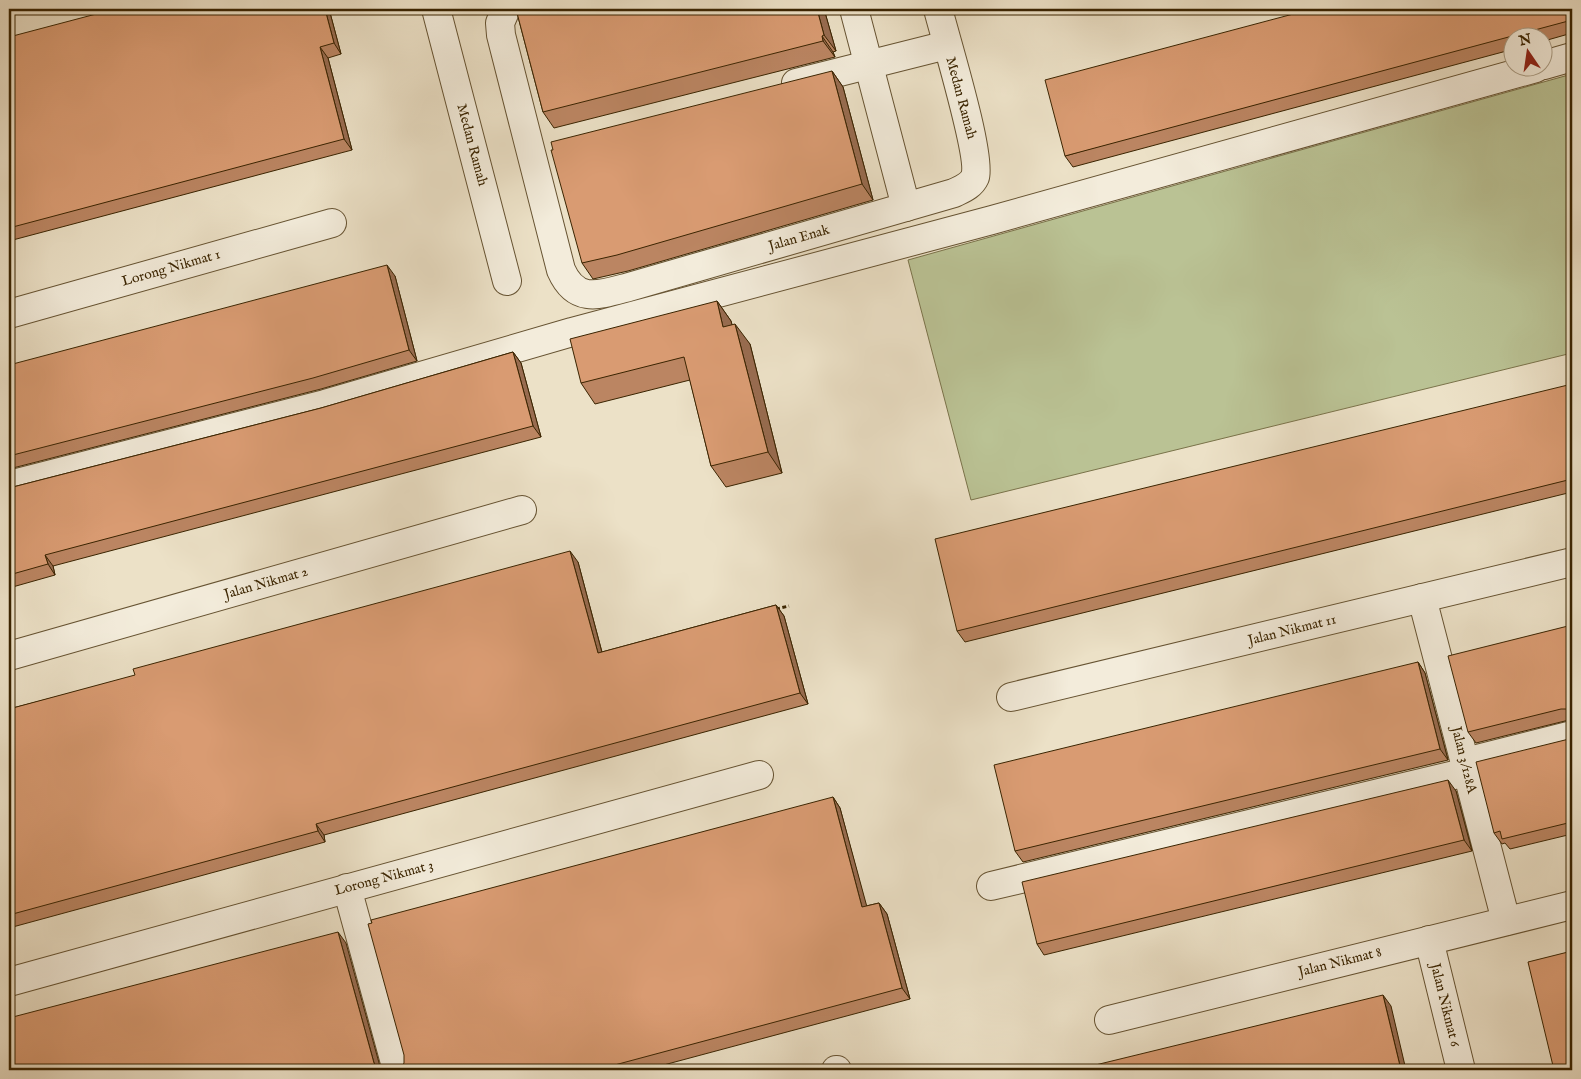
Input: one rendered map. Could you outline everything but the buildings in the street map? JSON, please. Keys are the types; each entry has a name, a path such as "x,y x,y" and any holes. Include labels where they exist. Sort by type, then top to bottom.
{"street":[{"name":"Medan Ramah","path":"436,9 507,281"},
{"name":"Jalan Enak","path":"506,9 500,23 501,35 561,270 566,282 576,290 588,295 629,287 954,193 968,186"},
{"path":"854,9 906,207"},
{"name":"Medan Ramah","path":"938,9 975,150 975,177 968,186"},
{"path":"772,89 947,45"},
{"path":"1554,62 1572,57"},
{"path":"9,485 325,404 572,332 992,220 1504,77"},
{"path":"530,150 559,143"},
{"name":"Lorong Nikmat 1","path":"9,314 332,222"},
{"name":"Jalan Nikmat 2","path":"9,656 522,510"},
{"name":"Jalan Nikmat 11","path":"1011,697 1572,562"},
{"name":"Jalan 3/128A","path":"1422,598 1506,921"},
{"path":"990,886 1466,767 1572,735"},
{"name":"Lorong Nikmat 3","path":"9,982 759,775"},
{"path":"347,888 397,1070"},
{"name":"Jalan Nikmat 8","path":"1109,1020 1572,905"},
{"name":"Jalan Nikmat 6","path":"1429,940 1461,1070"}],"path":[{"path":"770,611 789,606"}],"green space":[{"path":"1572,74 1572,353 971,500 908,260"}]}
